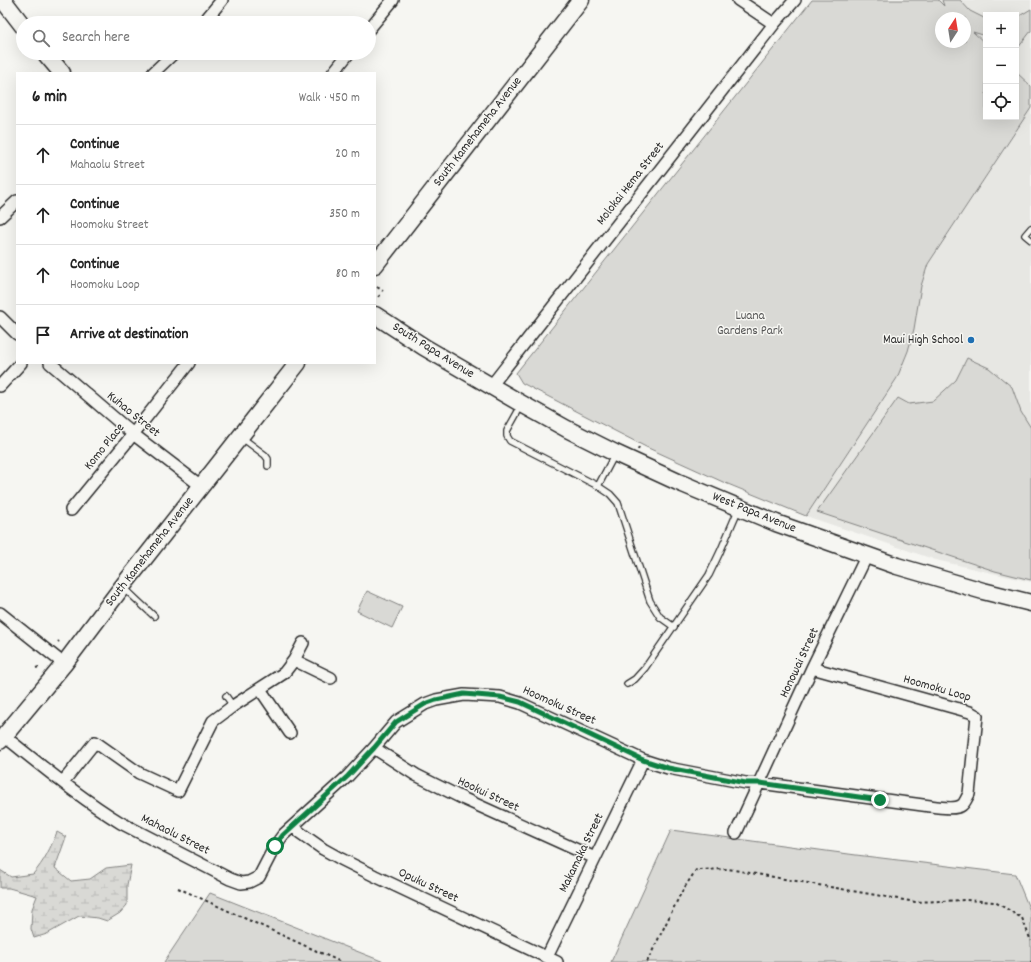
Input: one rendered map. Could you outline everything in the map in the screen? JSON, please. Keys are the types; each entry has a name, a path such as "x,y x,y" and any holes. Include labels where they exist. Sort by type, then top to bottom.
{"street":[{"path":"3,0 16,17"},
{"path":"209,16 222,0"},
{"path":"376,21 393,0"},
{"name":"South Kamehameha Avenue","path":"376,264 581,0"},
{"path":"738,0 774,24"},
{"name":"Molokai Hema Street","path":"491,386 774,24 795,0"},
{"path":"51,60 61,72"},
{"path":"154,72 167,60"},
{"path":"333,72 343,60"},
{"path":"0,217 16,202"},
{"name":"South Papa Avenue","path":"376,315 424,347 491,386"},
{"path":"0,317 16,333"},
{"path":"0,386 20,364"},
{"name":"Kuhao Street","path":"51,364 133,434 201,486"},
{"name":"Komo Place","path":"71,510 188,364"},
{"name":"South Kamehameha Avenue","path":"2,739 64,664 122,587 297,364"},
{"name":"West Papa Avenue","path":"491,386 567,429 615,453 739,508 897,566 1031,603"},
{"name":"Honowai Street","path":"736,833 812,668 867,555"},
{"path":"0,613 64,664"},
{"path":"63,782 95,742 138,773 178,792 213,721 284,672 294,660 303,643"},
{"path":"294,660 331,678"},
{"name":"Hoomoku Loop","path":"760,783 953,808 964,805 969,794 977,716 970,712 812,668"},
{"path":"260,688 290,733"},
{"name":"Hoomoku Street","path":"294,825 348,776 396,722 425,704 464,694 500,697 520,702 643,760 668,768 746,783 760,783"},
{"name":"Mahaolu Street","path":"2,739 33,759 121,823 240,883 249,882 259,877 275,846 283,835 294,825"},
{"name":"Hookui Street","path":"374,748 416,776 595,858"},
{"name":"Makamaka Street","path":"552,960 595,858 643,760"},
{"name":"Opuku Street","path":"294,825 299,832 323,849 375,876 552,960"}],"lane":[{"path":"1031,228 1025,235 1031,240"},
{"path":"522,404 507,431 507,436 510,441 598,486 610,494 618,503 650,601 660,617 674,627"},
{"path":"240,436 265,455 268,459 268,466"},
{"path":"598,486 615,453"},
{"path":"627,684 635,679 645,668 710,575 739,508"},
{"path":"122,587 154,616"},
{"path":"226,696 233,706"}],"path":[{"path":"377,288 382,293 378,297"},
{"path":"647,962 681,893 696,870 712,869 728,869 915,902 966,900 995,902 1022,918 1031,941"},
{"path":"178,888 341,962"}],"shaded area":[{"path":"938,0 1031,0 1031,86 1019,75 1019,12 983,12 983,41 971,30 971,12 951,12"},
{"name":"Maui High School","path":"1031,108 1031,582 936,560 806,516 897,378 908,351 914,329 921,286 928,264"}],"green space":[{"name":"Luana Gardens Park","path":"812,0 938,0 944,6 942,0 960,0 970,11 983,18 983,35 973,32 983,41 983,120 1019,120 1019,75 1031,86 1031,108 928,264 921,286 914,329 908,351 897,378 806,516 723,482 646,447 522,383 516,373"},
{"path":"1031,9 1031,31 1019,47 1019,16"},
{"path":"967,358 989,368 1012,387 1021,412 1031,428 1031,580 995,571 817,512 898,398 909,404 933,401 956,380"},
{"path":"367,591 402,607 392,628 357,611"},
{"path":"671,830 856,855 1015,874 1031,913 1031,962 611,962"},
{"path":"57,832 66,837 55,868 71,881 90,879 106,868 131,865 127,885 127,905 120,913 107,921 98,918 79,916 47,934 34,938 31,929 32,909 37,896 9,888 0,888 0,870 11,877 33,874 47,854"},
{"path":"210,893 384,962 164,962"}],"place":[{"name":"Maui High School","path":"971,340"}],"route":[{"path":"275,846 283,835 348,776 396,722 425,704 464,694 500,697 520,702 643,760 668,768 746,783 760,783 880,800"}]}
